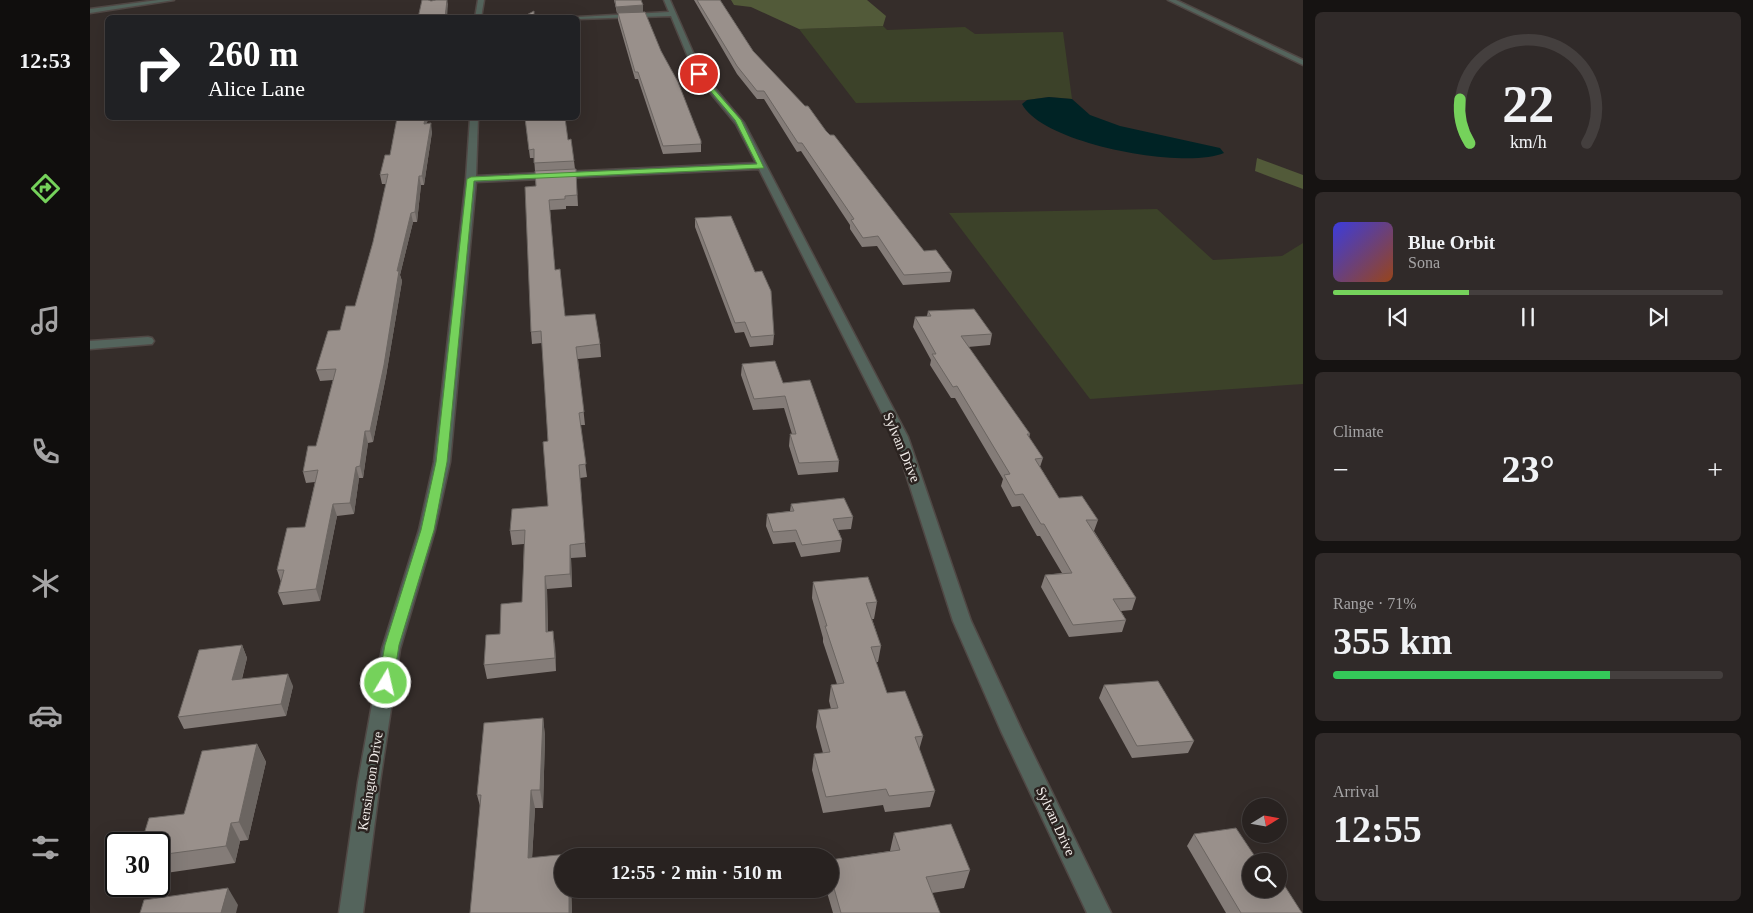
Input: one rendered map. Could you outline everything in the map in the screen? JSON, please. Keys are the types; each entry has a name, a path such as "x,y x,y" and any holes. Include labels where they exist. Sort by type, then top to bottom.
{"street":[{"path":"90,11 171,0"},
{"path":"478,15 481,0"},
{"name":"Sylvan Drive","path":"667,0 699,74 738,120 901,437 915,471 936,543 962,620 1099,913"},
{"path":"1171,0 1303,64"},
{"path":"580,17 673,14"},
{"name":"Kensington Drive","path":"351,913 369,782 391,649 404,602 428,530 442,462 471,179 474,120"},
{"path":"471,179 761,166"},
{"path":"90,344 148,341"}],"green space":[{"path":"731,0 867,0 886,16 883,26 799,29 751,7 734,5"},
{"path":"883,26 887,30 965,27 975,34 1063,32 1072,99 1049,97 1027,100 856,103 799,29"},
{"path":"1257,158 1303,175 1303,189 1255,171"},
{"path":"1157,209 1213,260 1282,256 1303,243 1303,384 1090,399 949,213"}],"water":[{"path":"1049,97 1072,99 1090,115 1120,126 1220,148 1224,153 1205,157 1148,156 1084,142 1057,131 1035,118 1022,104 1027,100"}],"building":[{"path":"422,0 447,0 445,15 419,15"},
{"path":"615,0 641,0 643,5 616,7"},
{"path":"697,0 720,0 753,51 805,106 808,106 826,131 830,135 834,135 924,251 936,250 952,272 904,275 878,236 863,238 851,220 854,219 802,143 798,143 764,91 757,91 737,66"},
{"path":"645,12 661,51 678,82 701,144 663,146 638,72 635,72 618,13"},
{"path":"397,120 425,120 424,124 431,123 422,176 419,176 415,212 411,213 397,271 399,271 384,365 370,431 365,431 360,466 356,467 350,503 333,504 316,589 278,593 284,570 277,570 287,528 305,527 318,470 303,472 308,446 316,446 336,369 316,370 328,331 340,330 346,306 355,306 373,242 388,174 380,175 385,155 390,155"},
{"path":"525,120 565,120 568,140 571,139 574,161 534,163 534,149 529,150"},
{"path":"576,169 577,195 565,196 565,199 549,200 555,270 560,269 565,316 595,314 600,344 576,347 584,412 579,413 586,464 579,465 585,543 570,545 570,574 545,576 546,632 553,631 555,658 484,665 486,635 500,634 501,604 522,602 525,530 510,531 512,509 548,506 543,442 548,441 541,331 531,332 525,187 536,186 535,171"},
{"path":"731,216 755,272 762,271 771,291 774,335 751,337 745,322 735,323 695,218"},
{"path":"974,309 992,334 961,336 1030,434 1027,434 1043,458 1035,459 1059,498 1082,496 1098,520 1086,520 1136,598 1113,599 1126,620 1073,625 1045,575 1072,573 1044,524 1041,524 1023,494 1015,495 1004,475 1010,474 957,386 953,387 932,354 936,354 915,317 931,316 928,311"},
{"path":"775,361 783,383 810,380 839,461 799,463 790,434 796,434 785,396 754,399 742,364"},
{"path":"844,498 853,517 833,519 842,540 802,545 796,530 773,532 767,514 794,511 791,504"},
{"path":"868,577 877,602 866,603 881,646 871,647 887,693 905,691 923,736 915,737 935,791 889,796 886,789 826,797 814,754 830,752 818,710 838,708 831,685 844,683 813,582"},
{"path":"242,645 232,680 288,674 281,704 178,717 199,650"},
{"path":"1158,681 1194,741 1137,746 1104,685"},
{"path":"543,718 540,790 531,790 528,858 554,855 554,898 569,898 569,913 470,913 481,795 477,795 484,723"},
{"path":"257,744 239,822 231,823 226,846 170,854 170,832 145,832 149,818 184,814 202,751"},
{"path":"951,824 970,870 926,877 940,913 841,913 837,898 839,898 839,859 900,850 894,833"},
{"path":"1236,828 1242,837 1242,843 1246,843 1253,853 1242,853 1242,898 1287,898 1287,890 1302,913 1241,913 1194,834"},
{"path":"228,888 221,913 140,913 144,900"}],"route":[{"path":"386,683 392,645 428,530 442,462 471,179 761,166 732,111 699,74"}]}
